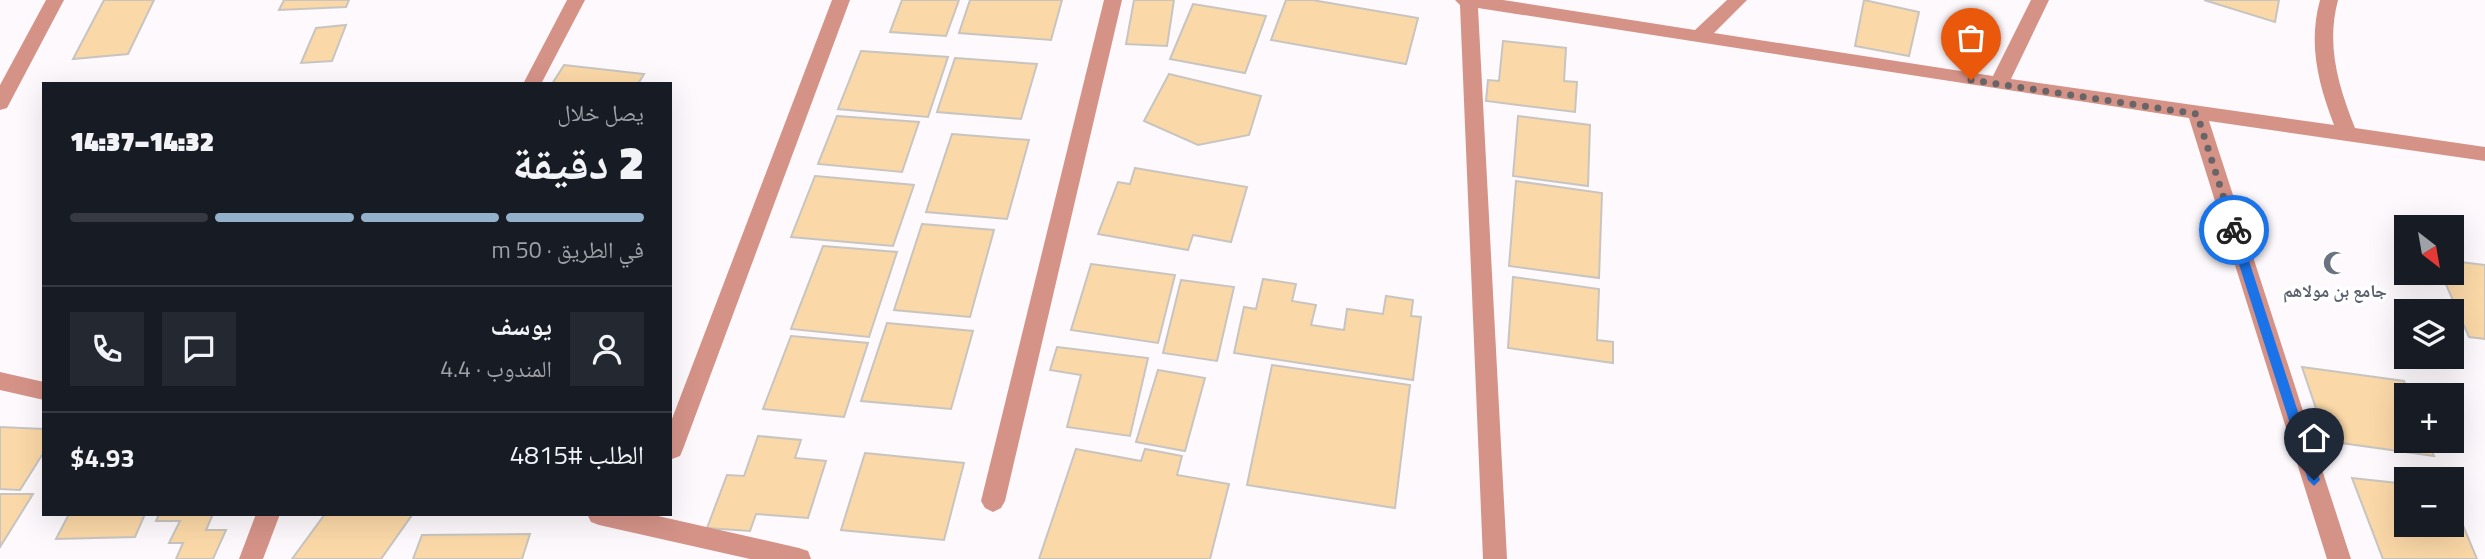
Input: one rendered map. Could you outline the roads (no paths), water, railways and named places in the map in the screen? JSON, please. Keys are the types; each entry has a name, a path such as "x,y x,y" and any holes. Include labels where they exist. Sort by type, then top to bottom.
{"street":[{"path":"0,103 55,0"},
{"path":"533,82 576,0"},
{"path":"672,449 841,0"},
{"path":"993,501 1113,0"},
{"path":"1495,559 1466,0 1998,84 2485,154"},
{"path":"1699,37 1738,0"},
{"path":"1998,84 2040,0"},
{"path":"2329,0 2323,16 2322,49 2331,91 2348,135"},
{"path":"2197,114 2339,559"},
{"path":"0,381 42,391"},
{"path":"251,559 267,516"},
{"path":"608,516 799,559"}],"place":[{"name":"جامع بن مولاهم","path":"2335,263"}]}
